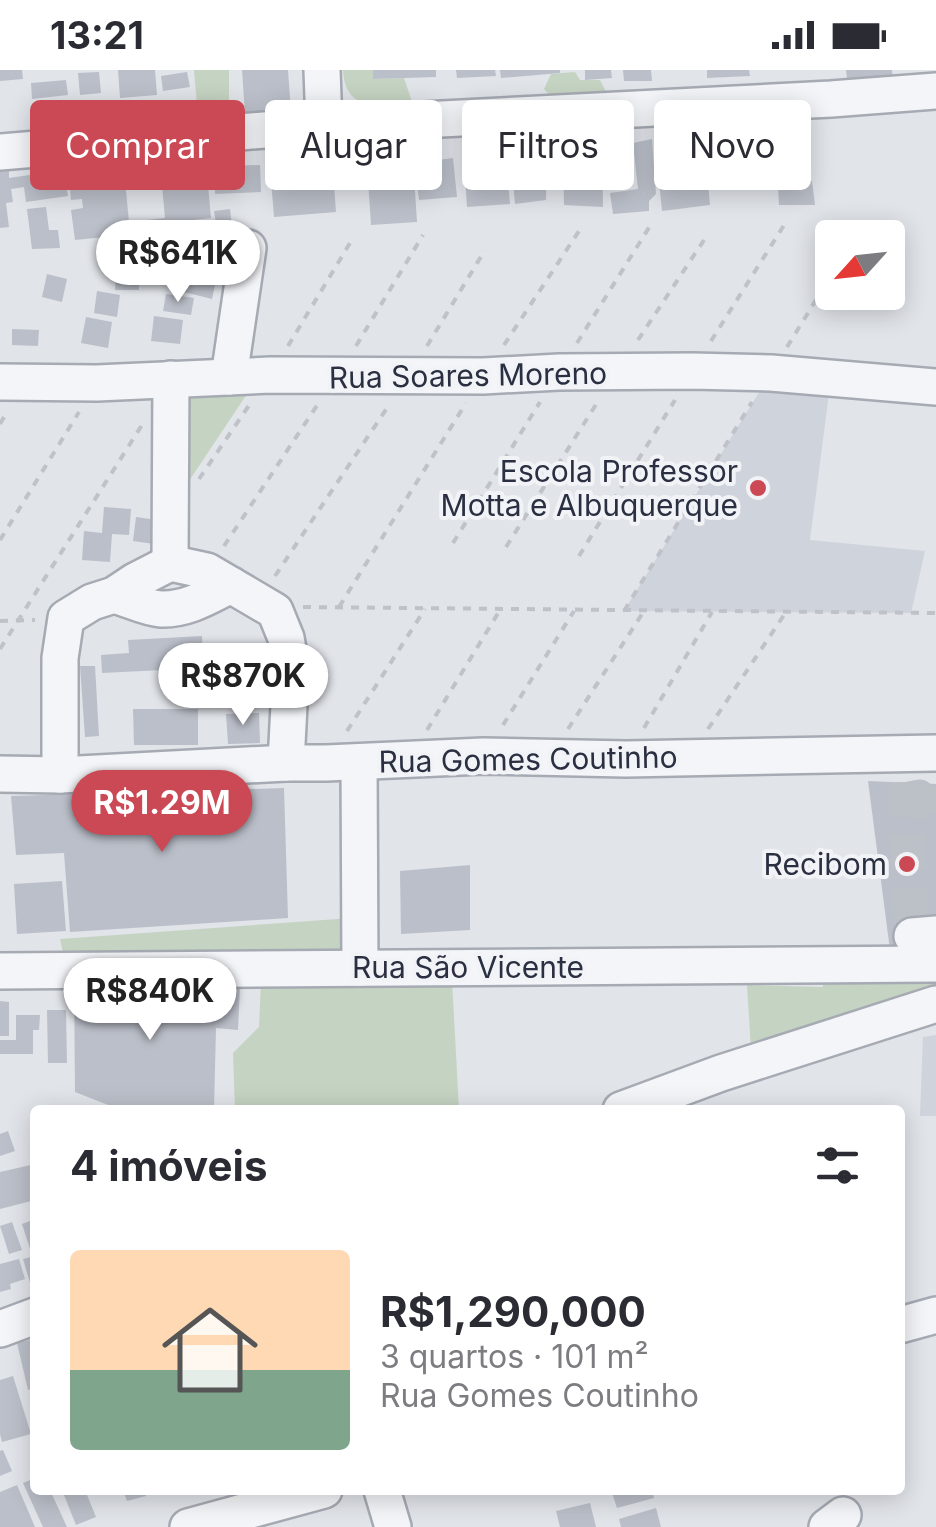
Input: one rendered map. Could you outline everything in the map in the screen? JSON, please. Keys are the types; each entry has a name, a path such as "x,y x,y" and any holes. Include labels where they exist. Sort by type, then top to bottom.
{"street":[{"path":"322,70 323,100"},
{"path":"442,120 936,91"},
{"path":"0,152 265,131"},
{"path":"229,377 248,248"},
{"name":"Rua Soares Moreno","path":"0,382 97,384 229,377 771,372 936,387"},
{"path":"170,562 171,379"},
{"path":"60,775 60,658 66,618 170,562 207,571 255,599 286,638 291,667 286,762"},
{"path":"114,595 158,609 195,602 255,599"},
{"name":"Rua Gomes Coutinho","path":"0,774 60,775 483,756 914,763"},
{"path":"343,762 360,968"},
{"name":"Rua São Vicente","path":"0,971 360,968 922,949"},
{"path":"635,1105 936,1004"},
{"path":"905,1324 936,1315"},
{"path":"0,1329 30,1318"},
{"path":"188,1527 306,1495"},
{"path":"383,1495 393,1527"}],"path":[{"path":"339,608 483,376 581,228"},
{"path":"485,250 408,376 255,599 280,607 936,612"},
{"path":"624,611 815,301"},
{"path":"0,649 171,379"},
{"path":"0,540 97,384"},
{"path":"343,762 425,609"},
{"path":"410,758 500,610"},
{"path":"483,756 574,610"},
{"path":"549,758 644,611"},
{"path":"626,760 712,612"},
{"path":"689,757 786,612"},
{"path":"0,621 66,618"}],"shaded area":[{"name":"Escola Professor Motta e Albuquerque","path":"771,373 831,378 810,540 925,551 911,613 624,611"},
{"path":"936,1035 936,1116 920,1116 923,1037"}],"green space":[{"path":"194,70 229,70 229,100 197,100"},
{"path":"343,70 373,70 374,79 404,78 411,100 357,100 345,84"},
{"path":"575,72 580,80 600,80 606,92 585,100 554,100 544,89 551,74"},
{"path":"180,391 249,391 175,502"},
{"path":"352,918 355,953 64,957 60,939"},
{"path":"936,976 936,995 751,1049 747,985 823,987 823,979"},
{"path":"452,980 459,1105 235,1105 233,1053 259,1027 261,981"}],"building":[{"path":"0,70 22,70 23,79 0,81"},
{"path":"118,70 155,70 157,95 120,98"},
{"path":"242,70 288,70 290,100 265,100 265,113 245,114"},
{"path":"373,70 436,70 436,77 373,79"},
{"path":"456,70 495,70 496,76 457,78"},
{"path":"500,70 560,70 560,73 501,78"},
{"path":"585,70 611,70 612,78 585,80"},
{"path":"623,70 651,70 652,81 624,81"},
{"path":"707,70 749,70 750,76 707,78"},
{"path":"846,70 892,70 893,86 848,86"},
{"path":"99,72 101,93 80,95 78,73"},
{"path":"187,72 190,87 163,91 161,76"},
{"path":"66,80 68,95 32,99 31,83"},
{"path":"652,139 656,194 649,201 649,211 613,214 610,193 638,189 634,143"},
{"path":"453,158 457,197 419,200 418,190 442,190 442,160"},
{"path":"245,165 260,165 261,192 215,194 215,190 245,190"},
{"path":"9,171 9,178 30,175 30,190 67,190 68,196 26,202 24,187 11,189 13,202 6,203 9,227 0,228 0,172"},
{"path":"812,181 815,205 779,205 778,190 811,190"},
{"path":"70,190 126,190 129,222 165,218 162,190 208,190 211,218 165,223 166,231 75,240 71,210 83,208 82,199 71,200"},
{"path":"272,190 334,190 336,212 274,217"},
{"path":"369,190 415,190 417,222 371,225"},
{"path":"466,190 509,190 510,204 467,207"},
{"path":"514,190 546,190 546,200 515,204"},
{"path":"564,190 603,190 603,207 564,205"},
{"path":"660,190 709,190 710,205 662,211"},
{"path":"46,207 49,230 58,230 60,248 32,249 27,209"},
{"path":"230,209 232,227 217,229 214,211"},
{"path":"192,250 221,256 212,299 184,292"},
{"path":"122,254 139,254 139,290 115,290 116,274 122,274"},
{"path":"167,270 182,273 179,287 164,284"},
{"path":"47,274 67,279 62,302 42,297"},
{"path":"97,291 120,295 117,317 94,313"},
{"path":"166,294 194,298 191,315 163,311"},
{"path":"154,316 183,320 180,344 151,341"},
{"path":"86,317 112,322 108,348 81,343"},
{"path":"12,329 39,330 38,346 12,345"},
{"path":"104,507 131,509 129,535 112,534 110,562 82,560 84,531 102,533"},
{"path":"136,517 157,520 154,544 133,541"},
{"path":"202,636 203,668 102,673 101,655 129,653 128,640"},
{"path":"252,659 254,694 215,696 213,661"},
{"path":"80,666 95,666 99,736 85,737"},
{"path":"133,709 198,709 198,745 134,745"},
{"path":"259,713 260,743 228,744 226,714"},
{"name":"Recibom","path":"868,781 936,784 936,944 890,950"},
{"path":"284,788 288,918 70,932 64,853 16,855 11,796"},
{"path":"470,865 470,930 401,934 400,871"},
{"path":"62,881 66,931 17,934 14,884"},
{"path":"74,982 240,986 238,1030 216,1028 214,1105 108,1105 75,1092"},
{"path":"0,1001 9,1002 9,1036 0,1036"},
{"path":"47,1010 66,1010 67,1063 48,1063"},
{"path":"16,1015 40,1015 39,1030 33,1030 33,1054 0,1054 0,1040 16,1040"},
{"path":"8,1131 15,1151 0,1156 0,1134"},
{"path":"30,1165 30,1201 0,1209 0,1172"},
{"path":"30,1221 30,1249 22,1224"},
{"path":"12,1222 22,1250 9,1254 0,1226"},
{"path":"30,1257 30,1283 23,1259"},
{"path":"19,1259 25,1279 0,1292 0,1264"},
{"path":"30,1340 28,1390 17,1343"},
{"path":"13,1376 30,1431 30,1434 2,1442 0,1434 0,1380"},
{"path":"3,1450 12,1471 0,1476 0,1451"},
{"path":"30,1480 30,1495 52,1495 67,1527 43,1527 23,1483"},
{"path":"17,1485 35,1527 0,1527 0,1492"},
{"path":"64,1495 87,1495 96,1517 76,1525"},
{"path":"125,1495 146,1496 127,1501"},
{"path":"613,1495 653,1495 654,1498 617,1508"},
{"path":"590,1503 596,1527 560,1527 556,1511"},
{"path":"656,1508 661,1527 621,1527 619,1519"}],"tunnel":[{"path":"905,782 912,947"},
{"path":"906,800 919,797 936,819"}],"place":[{"name":"Escola Professor Motta e Albuquerque","path":"758,488"},
{"name":"Recibom","path":"907,864"}]}
